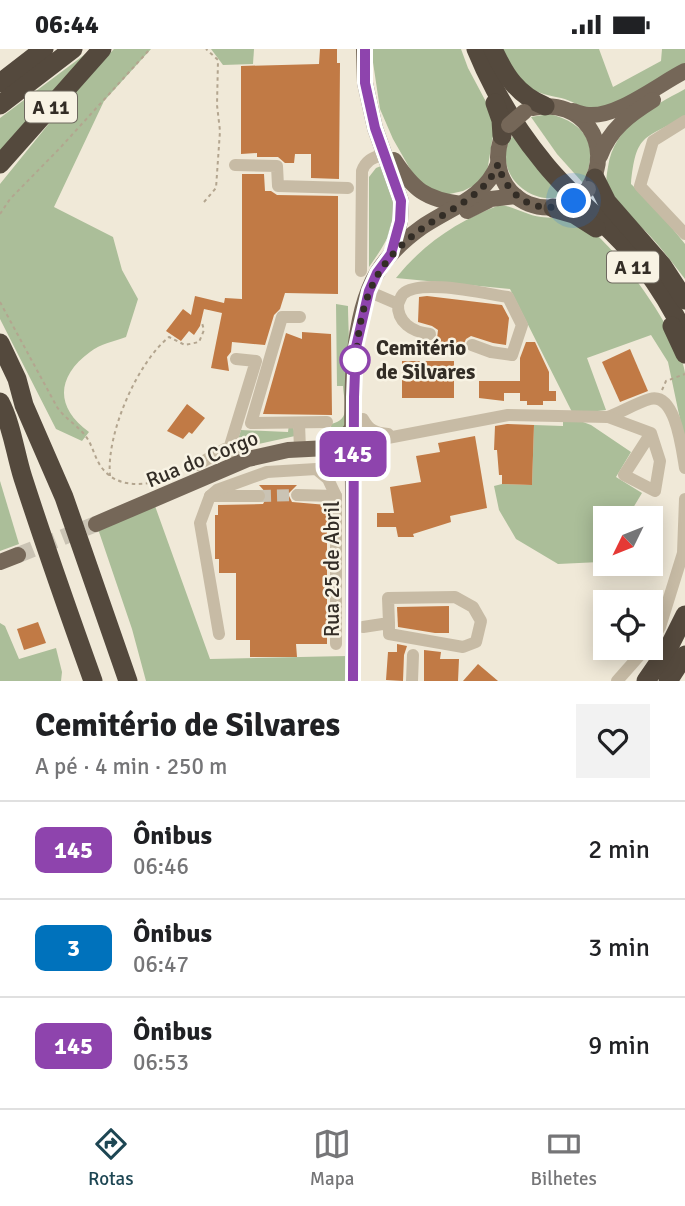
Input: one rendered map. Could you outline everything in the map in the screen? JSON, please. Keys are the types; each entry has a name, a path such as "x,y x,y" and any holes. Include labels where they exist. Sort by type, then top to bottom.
{"highway":[{"name":"A 11","path":"0,83 44,49"},
{"name":"A 11","path":"0,105 73,49"},
{"name":"A 11","path":"0,164 102,49"},
{"path":"468,49 497,107 505,130"},
{"name":"A 11","path":"476,49 497,93 525,138 564,185 642,264 673,310 685,335"},
{"name":"A 11","path":"485,49 502,85 553,159 648,259 685,315"},
{"path":"492,49 508,79 519,92 545,106"},
{"path":"595,174 607,202 662,265 685,300"},
{"name":"A 11","path":"553,208 589,222 606,235 657,300 685,354"},
{"path":"0,343 64,497 128,681"},
{"path":"0,371 24,405"},
{"path":"0,401 7,414 15,453 93,681"},
{"path":"0,424 15,453"},
{"path":"646,681 685,615"},
{"path":"668,681 685,655"}],"main road":[{"name":"Rua 25 de Abril","path":"365,49 365,83 375,128 401,201 400,221 391,254"},
{"path":"685,71 606,113 588,115 545,106 524,112 505,130 499,145 498,164 507,187 516,197 540,207 553,208 574,201 595,174 609,137 624,121 685,82"},
{"path":"569,110 582,118 592,130 597,144 595,174"},
{"name":"Rua 25 de Abril","path":"375,128 405,177 420,193 441,201 461,204"},
{"name":"Rua 25 de Abril","path":"353,681 358,462 356,347 363,312 377,273 391,254 422,227 485,187 498,164"},
{"name":"Rua 25 de Abril","path":"358,423 365,349 377,295 384,278 397,261 427,235 491,199 516,197"},
{"path":"328,448 340,443 358,423"},
{"path":"328,448 358,462"},
{"name":"Rua do Corgo","path":"96,524 248,459 328,448"},
{"name":"Rua 25 de Abril","path":"358,462 363,681"},
{"path":"0,562 18,555"}],"street":[{"path":"685,121 653,141 640,186 685,234"},
{"path":"361,271 362,171 370,159 383,153"},
{"path":"235,165 277,166 278,186 348,188"},
{"path":"430,334 420,333 404,323 397,314 398,304 404,293 430,286 508,297 522,325 512,355 472,345"},
{"path":"377,295 398,304"},
{"path":"300,317 282,317 251,423 327,422"},
{"path":"197,465 229,449 256,361 236,359"},
{"path":"608,417 651,399 660,399 669,407 678,431 685,468"},
{"path":"358,462 377,440 508,415 608,417 651,433"},
{"path":"299,423 305,470"},
{"path":"358,423 376,433 396,435"},
{"path":"229,449 240,458 248,459"},
{"path":"219,634 200,523 210,496 217,490 267,472 316,469 322,473 336,496 336,644"},
{"path":"297,495 336,496"},
{"path":"210,496 259,496"},
{"path":"663,617 683,553 685,499"},
{"path":"455,597 473,607 481,621 476,642 463,647 389,633 389,623 388,598 455,597"},
{"path":"363,627 389,623"},
{"path":"412,655 412,681"},
{"path":"617,681 636,660"}],"path":[{"path":"0,214 10,199 150,49"},
{"path":"204,202 216,188 219,131 218,61 206,49"},
{"path":"0,302 57,407 64,418 86,437 101,467 110,477 139,485 177,475"},
{"path":"110,477 108,461 122,413 128,394 147,359 169,337 185,345 199,342 205,330 202,323"},
{"path":"666,381 685,374"}],"green space":[{"path":"92,49 0,151 0,118"},
{"path":"114,49 151,49 104,101 54,207 113,237 122,270 138,299 126,337 90,352 79,361 66,381 65,402 78,422 89,432 82,441 56,429 0,319 0,184 85,79"},
{"path":"211,49 254,49 253,64 223,65"},
{"path":"371,49 461,49 495,123 487,172 475,185 445,195 428,189 413,174 380,109"},
{"path":"502,49 599,49 613,87 661,61 662,49 685,49 685,66 625,100 591,109 538,92 523,84"},
{"path":"685,89 685,117 644,140 636,156 631,184 655,207 685,244 685,279 646,231 616,202 606,180 612,153 626,129 636,119"},
{"path":"549,114 573,124 587,138 590,158 583,183 557,154 531,117"},
{"path":"516,131 567,195 550,198 536,196 514,181 506,156 507,146"},
{"path":"381,166 392,196 393,219 386,241 369,267 369,177"},
{"path":"500,205 536,216 582,224 600,238 631,273 660,316 681,356 685,373 685,443 668,362 651,335 587,358 606,410 573,414 510,289 396,278 418,254 443,234"},
{"path":"336,304 348,306 350,388 344,427 331,436 331,424 342,418 345,410 343,386 337,386"},
{"path":"563,420 591,425 631,452 616,477 642,493 634,506 593,506 593,562 558,564 516,539 499,510 494,486 532,485 534,425 563,426"},
{"path":"289,424 293,426 295,436 249,446 238,439 241,430 288,432"},
{"path":"0,481 19,544 0,551"},
{"path":"155,506 210,659 347,656 346,681 146,681 132,629 98,529"},
{"path":"0,623 5,626 19,659 56,648 62,672 61,681 0,681"}],"building":[{"path":"320,49 337,49 337,63 340,63 339,179 311,178 311,154 295,154 294,163 285,163 278,157 257,157 257,153 241,154 241,66 319,64"},
{"path":"242,174 264,174 265,191 277,195 338,196 338,294 285,293 280,309 274,315 265,345 232,342 231,352 227,357 229,371 211,368 222,313 204,309 200,326 194,335 189,331 181,341 166,331 183,309 191,315 195,296 224,303 225,298 242,299"},
{"path":"419,297 502,305 509,318 506,345 471,336 459,348 432,343 437,339 438,330 418,322"},
{"path":"302,332 331,334 332,415 263,414 286,333 302,339"},
{"path":"526,342 535,342 549,372 549,391 556,391 556,401 543,401 543,405 527,405 527,401 520,401 520,393 504,393 504,401 479,398 479,381 520,381 520,358"},
{"path":"630,349 648,391 620,402 602,362"},
{"path":"402,361 454,361 454,398 402,398"},
{"path":"187,404 205,418 192,434 189,432 183,439 167,431"},
{"path":"534,425 532,485 502,484 497,450 494,450 495,426"},
{"path":"475,436 487,508 450,516 451,522 413,534 414,537 398,537 396,527 377,527 377,513 394,513 390,487 421,482 416,456 440,452 438,443"},
{"path":"259,485 297,485 288,494 292,502 327,505 327,644 296,644 297,657 250,657 250,640 236,640 236,573 219,573 219,559 215,559 215,515 218,515 218,505 263,504 268,495"},
{"path":"449,606 449,633 398,627 397,607"},
{"path":"38,622 46,643 24,650 17,629"},
{"path":"397,644 407,646 403,681 386,680 388,652 397,652"},
{"path":"424,650 441,652 440,659 459,659 458,681 424,681"},
{"path":"478,664 498,681 463,681"}],"tunnel":[{"path":"259,496 297,495"},
{"path":"18,555 96,524"}],"bus line":[{"name":"145","path":"353,681 356,347 369,291 377,273 391,254 400,221 401,201 375,128 365,83 365,49"}],"place":[{"name":"Cemitério de Silvares","path":"355,360"}],"route":[{"path":"355,360 355,372 356,347 363,312 377,273 391,254 422,227 485,187 498,164 507,187 516,197 528,203 553,208 574,201"}]}
